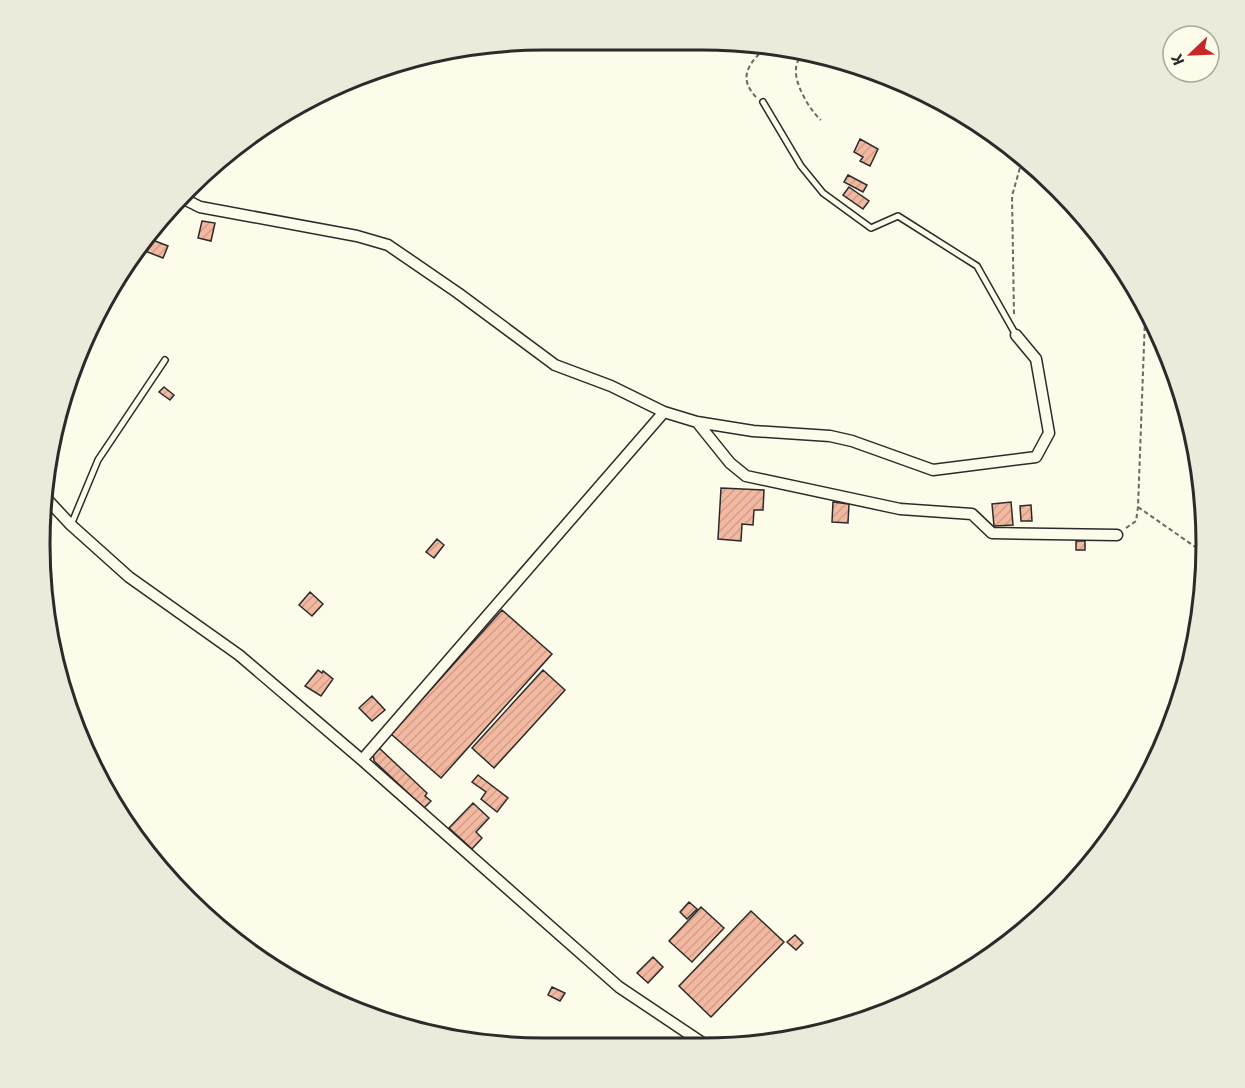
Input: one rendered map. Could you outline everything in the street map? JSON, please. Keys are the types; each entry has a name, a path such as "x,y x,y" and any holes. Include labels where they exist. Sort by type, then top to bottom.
{"street":[{"path":"188,201 200,207 357,236 388,245 458,293 555,365 611,386 664,412 697,422 753,431 830,436 852,441 933,470 1036,457 1049,433 1035,359 1016,334"},
{"path":"362,760 664,412"},
{"path":"697,422 730,463 746,476 900,509 972,514 992,533 1117,535"},
{"path":"52,504 71,525 129,576 239,655 362,760 619,987 695,1038"}],"lane":[{"path":"763,102 801,166 823,193 871,228 898,216 977,266 1016,334"},
{"path":"71,525 98,460 165,360"}],"path":[{"path":"760,53 751,63 746,78 749,89 763,102"},
{"path":"799,59 796,68 798,81 807,103 821,120"},
{"path":"1016,334 1012,196 1020,167"},
{"path":"1117,535 1136,521 1138,507 1145,325"},
{"path":"1138,507 1196,547"}],"building":[{"path":"860,139 878,149 870,166 860,161 863,157 854,152"},
{"path":"848,175 867,185 863,192 844,182"},
{"path":"849,187 869,201 863,209 843,195"},
{"path":"202,221 215,223 211,241 198,238"},
{"path":"154,241 168,246 163,258 146,251"},
{"path":"164,387 174,395 170,400 159,392"},
{"path":"721,488 764,490 763,510 754,510 753,525 742,524 741,541 718,539"},
{"path":"833,502 849,504 848,523 832,522"},
{"path":"1011,502 1013,525 994,526 992,504"},
{"path":"1031,505 1032,521 1021,521 1020,506"},
{"path":"437,539 444,545 434,558 426,552"},
{"path":"1076,541 1085,541 1085,550 1076,550"},
{"path":"310,592 323,604 312,616 299,605"},
{"path":"502,610 552,654 441,778 391,734"},
{"path":"318,670 333,679 321,696 305,686"},
{"path":"543,670 565,690 494,768 472,748"},
{"path":"372,696 385,710 372,721 359,708"},
{"path":"377,746 427,793 425,796 431,801 424,808 374,761 373,752"},
{"path":"478,775 508,798 497,812 481,799 486,792 472,782"},
{"path":"473,803 489,818 476,832 482,838 472,849 449,828"},
{"path":"689,902 697,909 687,919 680,912"},
{"path":"701,907 724,928 692,962 669,941"},
{"path":"751,911 784,942 711,1017 679,986"},
{"path":"795,935 803,943 796,950 787,942"},
{"path":"653,957 663,967 648,983 637,973"},
{"path":"552,987 565,993 560,1001 548,995"}]}
